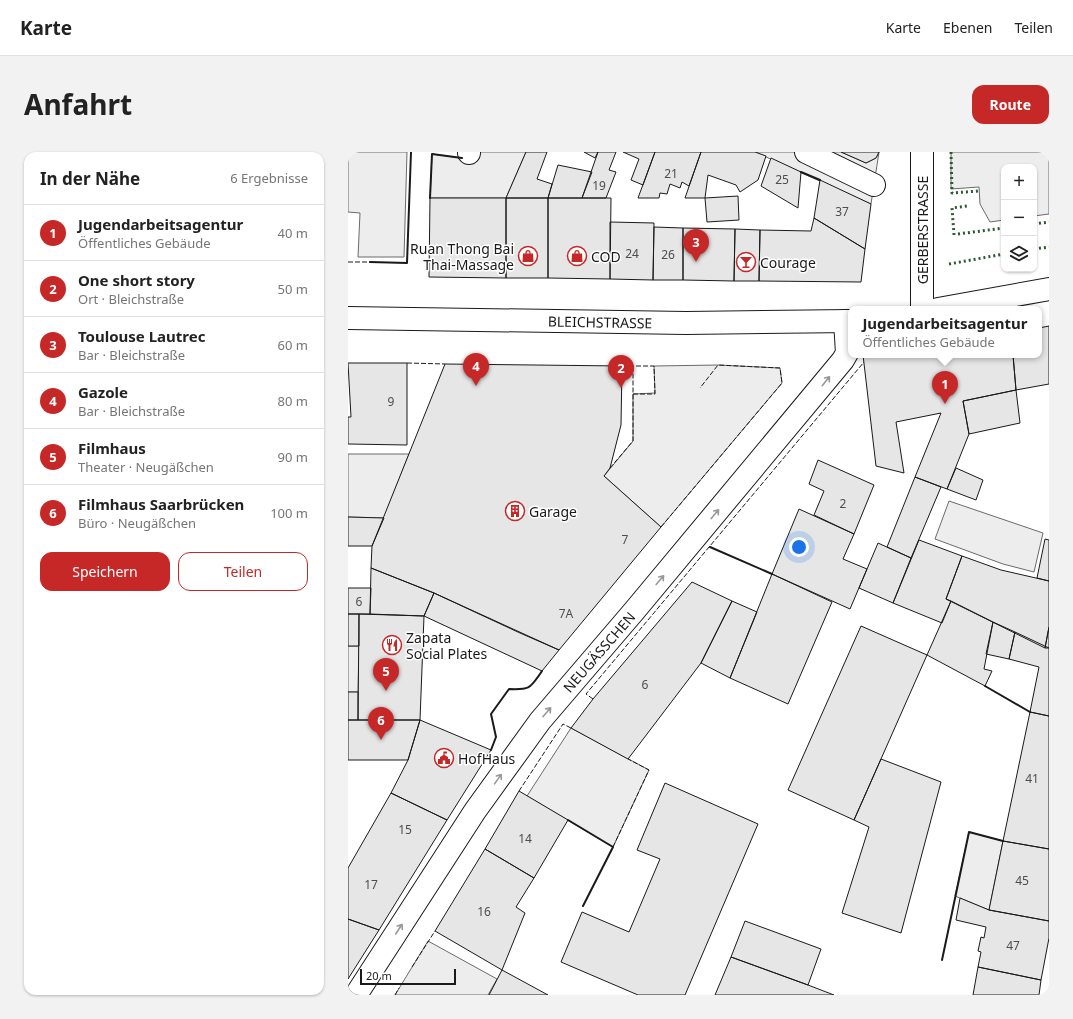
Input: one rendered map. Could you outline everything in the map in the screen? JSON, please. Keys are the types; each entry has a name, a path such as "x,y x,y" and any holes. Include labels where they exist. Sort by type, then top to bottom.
{"street":[{"path":"806,152 874,185"},
{"name":"GERBERSTRASSE","path":"922,152 922,306"},
{"path":"955,306 1049,289"},
{"name":"BLEICHSTRASSE","path":"348,318 686,323 848,321"},
{"name":"NEUGÄSSCHEN","path":"356,995 475,811 540,721 635,610 843,360 847,353 848,321"}],"shaded area":[{"path":"348,152 407,152 404,257 358,257 360,213 348,212"},
{"path":"480,152 526,152 506,198 430,198 432,154 476,160"},
{"path":"755,152 841,152 866,163 876,158 879,152 871,204"},
{"path":"951,152 1049,152 1049,214 1037,216 1037,164 1001,164 1001,220 990,222 980,204 979,187 951,189"},
{"path":"718,365 780,368 782,383 661,527 604,476 633,441 633,394 655,393 654,366"},
{"path":"348,454 409,454 384,518 348,517"},
{"path":"949,501 1043,533 1034,572 1003,564 935,539"},
{"path":"348,646 359,646 358,692 348,692"},
{"path":"571,728 649,770 613,847 527,796"},
{"path":"969,832 1003,841 989,910 955,896"},
{"path":"428,941 497,979 488,995 395,995"}],"building":[{"path":"526,152 547,152 537,179 552,184 548,198 506,198"},
{"path":"584,152 598,152 595,158"},
{"path":"598,152 616,152 609,170 616,172 606,198 582,198"},
{"path":"623,152 655,152 643,185 631,180 639,159"},
{"path":"655,152 701,152 689,186 682,182 680,188 670,184 667,194 660,193 659,198 638,198"},
{"path":"701,152 755,152 766,156 758,180 740,192 736,185 708,175 705,198 685,198"},
{"path":"841,152 879,152 876,158 866,163"},
{"path":"771,158 801,172 798,208 761,186"},
{"path":"558,165 592,172 582,198 548,198"},
{"path":"820,180 871,204 865,249 814,218"},
{"path":"738,196 739,220 707,222 705,198"},
{"path":"430,198 506,198 506,278 429,277"},
{"path":"506,198 548,198 548,278 506,278"},
{"path":"548,198 611,198 610,279 548,278"},
{"path":"814,218 865,249 861,282 759,281 760,230 811,231"},
{"path":"610,222 654,223 653,280 610,279"},
{"path":"654,227 683,228 683,280 653,280"},
{"path":"683,228 735,229 734,281 683,280"},
{"path":"735,229 760,230 759,281 734,281"},
{"path":"1049,326 1049,384 1016,390 1013,358 1042,358 1042,327"},
{"path":"863,358 1013,358 1016,390 963,401 969,434 947,489 915,477 941,413 896,422 904,473 876,466"},
{"path":"348,363 407,363 407,445 348,444 348,417 351,417"},
{"name":"Garage","path":"445,364 622,366 621,425 610,468 604,476 661,527 559,650 434,593 371,568 372,546"},
{"path":"1016,390 1020,423 969,434 963,401"},
{"path":"818,460 874,485 854,534 814,515 824,491 809,484"},
{"path":"956,468 983,480 976,500 947,489"},
{"path":"915,477 941,487 911,558 887,547"},
{"path":"799,509 854,534 843,559 867,569 850,609 772,574"},
{"path":"348,517 384,518 372,546 348,546"},
{"path":"1045,539 1049,540 1049,581 1037,578"},
{"path":"919,540 962,556 946,599 951,601 942,623 893,603"},
{"path":"878,543 911,558 893,603 859,588"},
{"path":"962,556 1001,570 1049,581 1049,627 1045,648 946,599"},
{"path":"371,568 434,593 424,616 370,614"},
{"path":"772,574 832,602 788,704 730,678"},
{"path":"692,582 732,601 701,663 628,759 571,728 593,699"},
{"path":"348,588 371,588 370,614 348,614"},
{"path":"434,593 559,650 542,671 424,616"},
{"path":"732,601 757,612 730,678 701,663"},
{"path":"951,601 993,622 984,669 992,671 985,686 927,655"},
{"path":"348,614 359,614 359,646 348,646"},
{"path":"359,614 424,616 420,720 358,720"},
{"path":"993,622 1015,632 1009,659 986,654"},
{"path":"861,626 927,655 854,820 788,790"},
{"path":"1049,627 1049,648 1045,648"},
{"path":"1015,632 1049,648 1049,716 1030,712 1039,667 1009,659"},
{"path":"348,692 358,692 358,720 348,720"},
{"path":"1030,712 1049,716 1049,849 1003,841"},
{"path":"348,720 420,720 408,760 348,760"},
{"path":"420,720 491,750 447,820 391,793 408,760"},
{"path":"881,759 941,782 901,933 842,913 869,827 854,820"},
{"path":"665,783 758,824 685,995 638,995 561,962 582,912 629,932 660,859 637,850"},
{"path":"519,791 568,820 534,878 485,849"},
{"path":"391,793 447,820 379,930 348,919 348,868"},
{"path":"1003,841 1049,849 1049,921 989,910"},
{"path":"485,849 534,878 516,907 525,913 502,970 435,931"},
{"path":"960,898 989,910 1049,921 1049,938 1041,980 978,967 981,952 978,951 981,937 984,938 986,927 956,920"},
{"path":"348,919 379,930 348,979"},
{"path":"745,921 821,949 808,985 731,957"},
{"path":"731,957 808,985 834,995 715,995"},
{"path":"978,967 1041,980 1039,995 973,995"},
{"path":"502,970 548,995 489,995"}],"hedge":[{"path":"951,152 952,193 979,191"},
{"path":"954,235 952,208 967,206"},
{"path":"1037,224 1049,222"},
{"path":"958,234 1001,228"},
{"path":"1037,249 1049,247"},
{"path":"949,264 1001,255"}],"fence":[{"path":"348,262 370,262"},
{"path":"593,699 586,694 864,362"},
{"path":"407,363 445,364"},
{"path":"661,527 782,383 780,368 718,365 700,388"},
{"path":"622,366 654,366 655,394 633,394"},
{"path":"610,468 633,441 633,366"},
{"path":"519,791 563,724 571,728"},
{"path":"613,847 649,770 628,759"},
{"path":"412,967 435,931"},
{"path":"395,995 399,988"}],"wall":[{"path":"370,262 407,263 411,152"},
{"path":"430,198 432,154 462,158"},
{"path":"801,172 820,180"},
{"path":"710,547 772,574"},
{"path":"491,750 496,737 491,714 509,689 522,689 529,687 542,671"},
{"path":"985,686 1030,712"},
{"path":"568,820 613,847 583,906"},
{"path":"942,960 969,832 1003,841"}],"place":[{"name":"Ruan Thong Bai Thai-Massage","path":"528,256"},
{"name":"COD","path":"577,256"},
{"name":"Toulouse Lautrec","path":"696,262"},
{"name":"Courage","path":"746,262"},
{"name":"Gazole","path":"476,386"},
{"name":"One short story","path":"621,388"},
{"name":"Jugendarbeitsagentur","path":"945,404"},
{"name":"Garage","path":"515,511"},
{"name":"Zapata Social Plates","path":"392,645"},
{"name":"Filmhaus","path":"386,691"},
{"name":"Filmhaus Saarbrücken","path":"381,740"},
{"name":"HofHaus","path":"444,758"}]}
